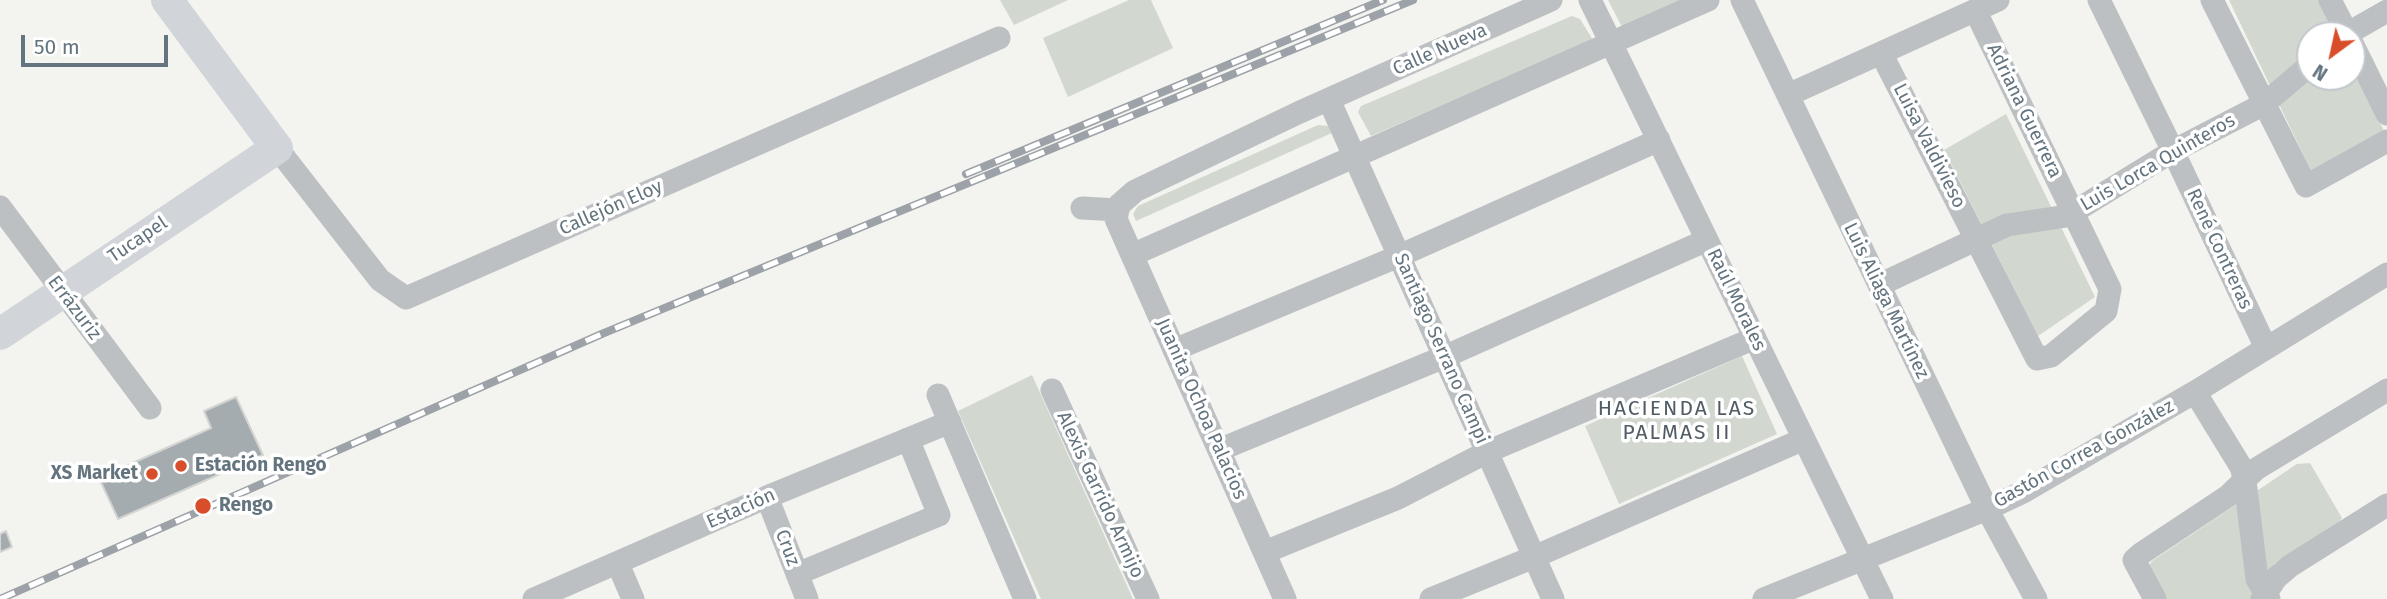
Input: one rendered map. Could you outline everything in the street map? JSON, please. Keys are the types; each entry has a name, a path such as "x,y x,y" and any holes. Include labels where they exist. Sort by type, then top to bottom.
{"street":[{"path":"167,0 277,148"},
{"name":"Calle Nueva","path":"1117,214 1119,205 1135,191 1551,0"},
{"name":"Raúl Morales","path":"1590,0 1882,599"},
{"path":"1132,255 1708,0"},
{"name":"Luis Aliaga Martínez","path":"1742,0 1987,509 2036,599"},
{"path":"1788,95 1998,0"},
{"name":"René Contreras","path":"2099,0 2266,348"},
{"path":"2212,0 2306,186 2387,141"},
{"path":"2330,0 2340,21"},
{"name":"Adriana Guerrera","path":"1975,10 2110,289 2106,311 2051,356 2037,359 1976,240"},
{"path":"2366,25 2387,12"},
{"name":"Callejón Eloy","path":"277,148 380,279 406,298 999,38"},
{"name":"Luisa Valdivieso","path":"1881,53 1976,240"},
{"path":"2366,72 2387,114"},
{"name":"Luis Lorca Quinteros","path":"1879,285 2007,225 2067,216 2173,150 2264,104 2296,77"},
{"name":"Santiago Serrano Campi","path":"1329,100 1553,599"},
{"path":"1174,350 1399,256 1658,140"},
{"name":"Tucapel","path":"0,334 277,148"},
{"name":"Errázuriz","path":"0,207 150,408"},
{"path":"1082,208 1117,214"},
{"name":"Juanita Ochoa Palacios","path":"1117,214 1132,255 1285,599"},
{"path":"1219,450 1444,357 1707,240"},
{"name":"Gastón Correa González","path":"1764,599 1987,509 2022,492 2195,392 2387,274"},
{"path":"1265,552 1398,498 1487,452 1755,338"},
{"name":"Alexis Garrido Armijo","path":"1052,390 1148,599"},
{"path":"2155,599 2134,560 2228,496 2256,468 2387,390"},
{"path":"2195,392 2241,467 2257,579 2266,597"},
{"path":"938,395 1025,599"},
{"name":"Estación","path":"534,599 767,497 950,422"},
{"path":"797,574 940,515 908,439"},
{"path":"1431,599 1804,439"},
{"name":"Cruz","path":"767,497 807,599"},
{"path":"2266,597 2276,578 2290,566 2387,505"},
{"path":"618,564 633,599"}],"shaded area":[{"path":"1000,0 1068,0 1014,25"},
{"path":"1129,0 1151,0 1173,48 1068,97 1043,38"},
{"path":"1608,0 1690,0 1623,29"},
{"path":"2229,0 2321,0 2331,21 2296,21 2296,91 2365,91 2386,135 2312,173"},
{"path":"1572,16 1580,19 1593,40 1371,136 1358,112 1361,106"},
{"path":"2006,114 2095,297 2038,336 1944,150"},
{"path":"1318,125 1329,126 1334,132 1136,221 1133,214 1138,206"},
{"path":"1742,356 1777,434 1619,504 1585,426"},
{"path":"1032,375 1133,599 1041,599 958,411"},
{"path":"2310,463 2342,518 2339,522 2274,564 2261,591 2252,599 2158,599 2145,572 2152,561 2297,464"}],"building":[{"name":"Estación Rengo","path":"236,397 263,455 118,519 99,478 211,428 204,411"},
{"path":"6,531 12,547 0,552 0,534"}],"railway":[{"path":"966,174 1383,0"},
{"path":"0,599 604,333 1413,0"}],"place":[{"name":"Estación Rengo","path":"181,466"},
{"name":"XS Market","path":"152,474"},
{"name":"Rengo","path":"203,506"}],"district":[{"name":"HACIENDA LAS PALMAS II","path":"1677,421"}]}
